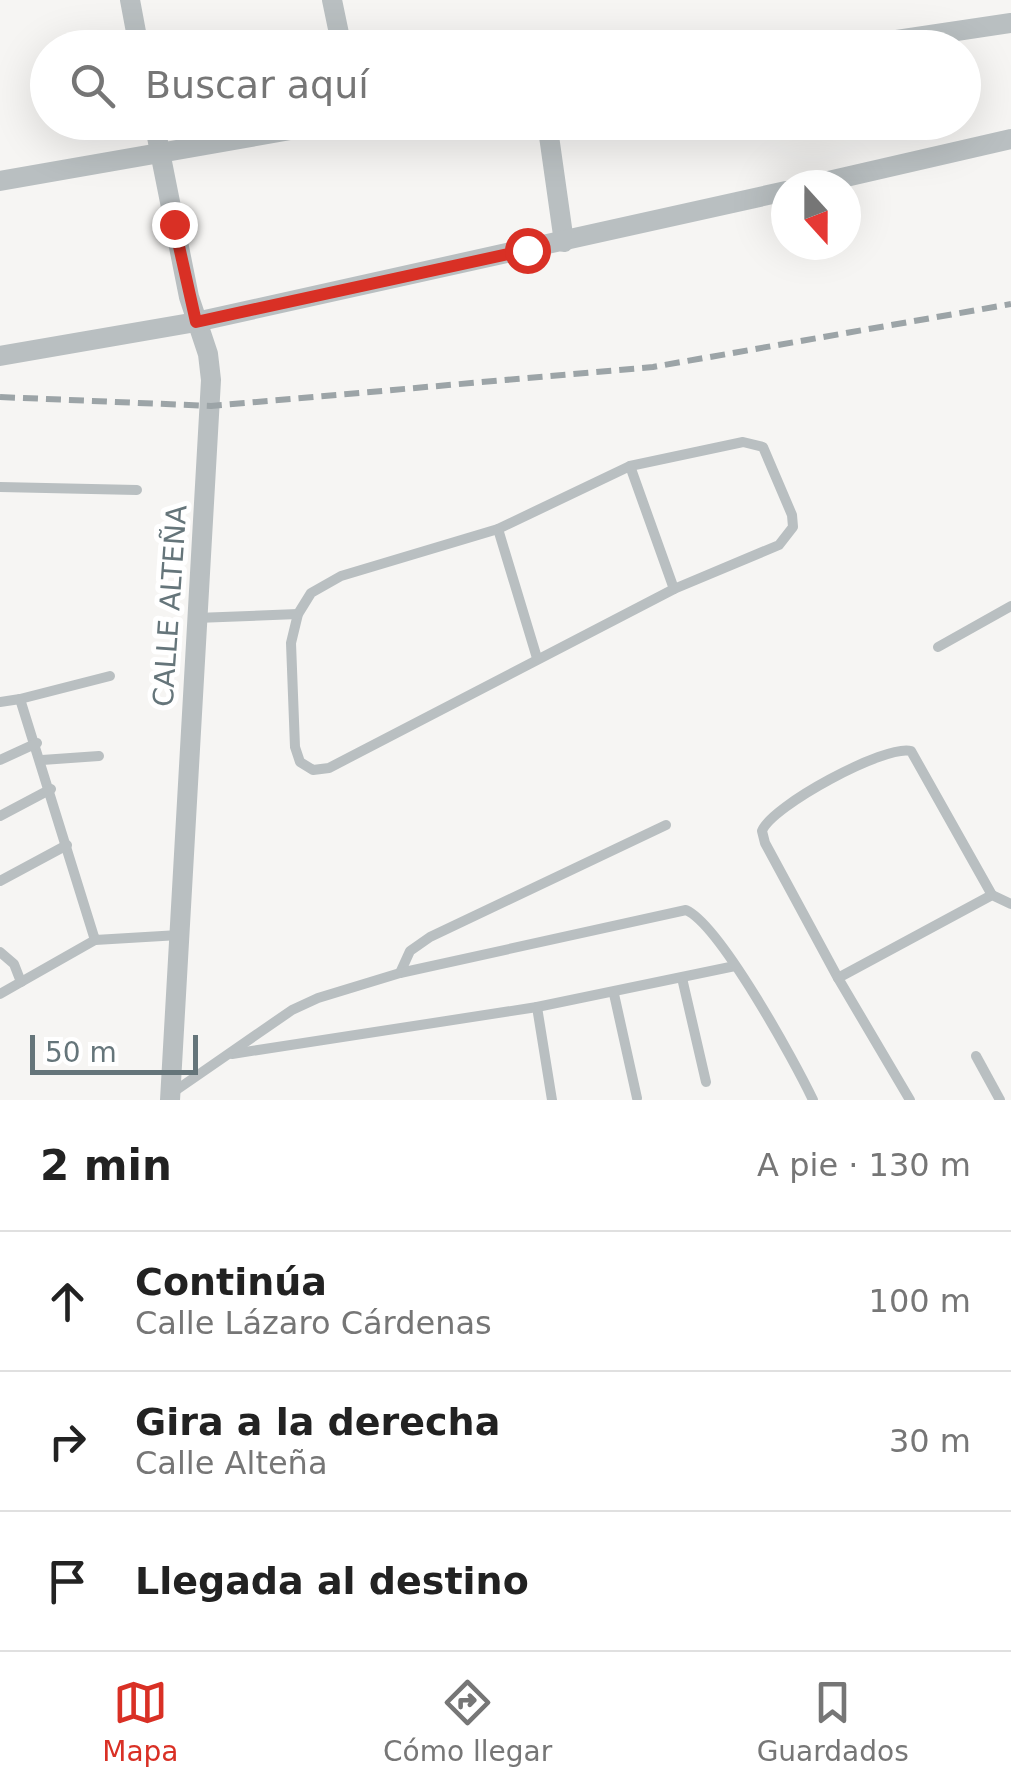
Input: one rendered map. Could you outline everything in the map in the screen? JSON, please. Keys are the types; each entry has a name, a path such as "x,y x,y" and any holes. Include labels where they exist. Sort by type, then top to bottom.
{"street":[{"path":"130,0 136,30"},
{"path":"332,0 338,30"},
{"path":"959,30 1011,22"},
{"path":"861,174 1011,139"},
{"name":"CALLE ALTEÑA","path":"157,140 196,322 208,354 211,406 195,618 171,1097"},
{"path":"0,180 230,140"},
{"path":"550,140 564,242"},
{"path":"0,356 196,322 771,194"}],"lane":[{"path":"754,442 769,456 792,515 788,538 778,545 674,589 329,768 313,770 300,762 295,747 292,643 298,614 311,593 341,576 498,530 630,466 754,442"},
{"path":"630,466 674,589"},
{"path":"0,487 137,490"},
{"path":"498,530 537,658"},
{"path":"938,646 1011,606"},
{"path":"195,618 298,614"},
{"path":"0,702 110,676"},
{"path":"20,699 37,743 95,940"},
{"path":"0,760 37,743"},
{"path":"910,1100 838,978 762,831 775,812 888,750 911,752 992,895 1011,904"},
{"path":"42,760 99,756"},
{"path":"0,816 51,789"},
{"path":"400,973 410,951 430,937 666,825"},
{"path":"0,881 68,845"},
{"path":"838,978 992,895"},
{"path":"171,1097 292,1010 400,973 686,910 698,915 735,966 813,1100"},
{"path":"0,994 95,940 179,935"},
{"path":"0,952 14,964 21,982"},
{"path":"226,1055 614,994 735,966"},
{"path":"682,978 706,1082"},
{"path":"614,994 636,1098"},
{"path":"537,1007 552,1100"},
{"path":"976,1056 1000,1100"}],"railway":[{"path":"0,397 211,406 653,367 1011,304"}],"route":[{"path":"174,224 196,322 527,250"}]}
